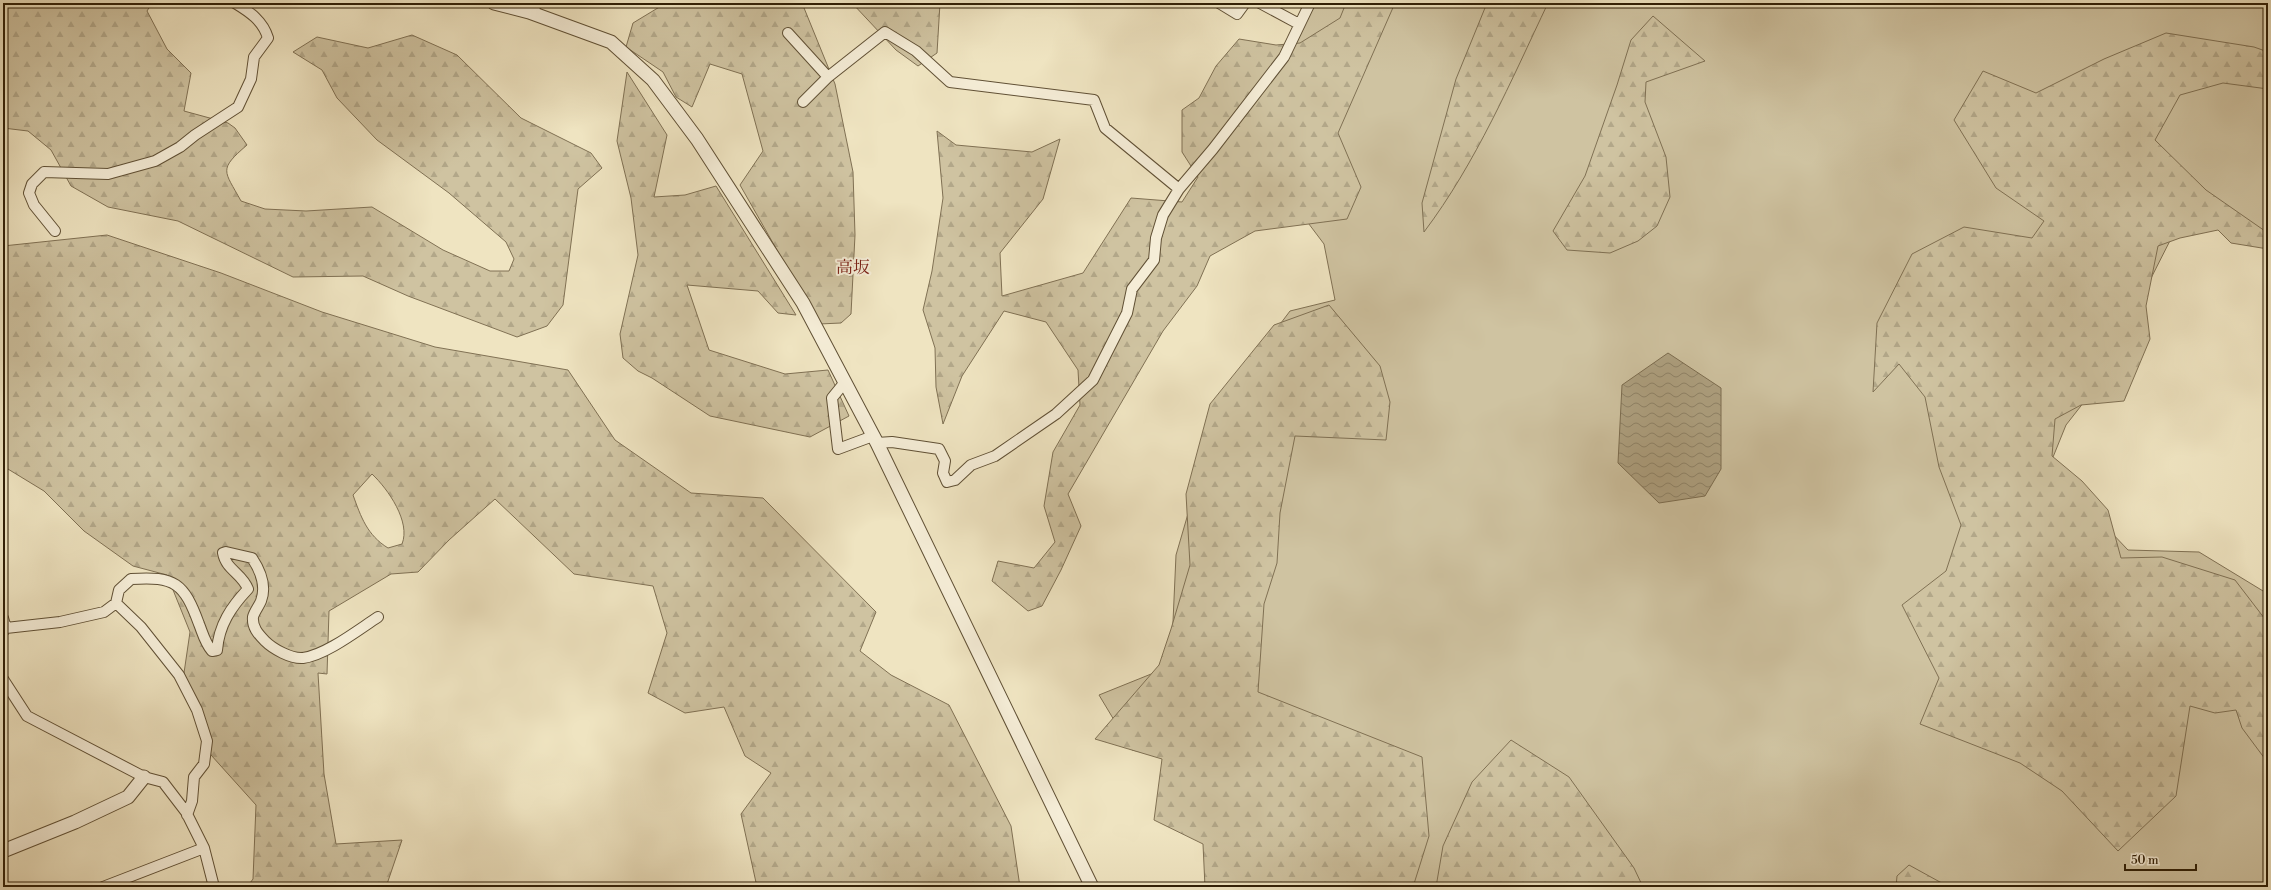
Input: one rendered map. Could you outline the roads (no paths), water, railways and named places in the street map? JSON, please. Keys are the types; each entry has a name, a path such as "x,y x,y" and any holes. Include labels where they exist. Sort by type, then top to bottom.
{"street":[{"path":"54,231 34,204 29,193 32,184 44,172 108,174 155,161 180,147 195,135 238,107 251,79 254,57 268,38 264,26 247,10 234,3"},
{"path":"494,3 533,8 611,42 653,80 697,139 804,303 875,439 1092,887"},
{"path":"1219,3 1237,14 1245,3"},
{"path":"1260,3 1299,24"},
{"path":"845,382 832,398 838,449 875,439 939,448 945,461 943,474 947,482 955,480 971,465 995,456 1056,414 1093,380 1127,313 1132,290 1154,260 1156,238 1163,215 1179,189 1213,150 1284,56 1310,3"},
{"path":"803,102 828,77 885,32 916,51 950,82 1094,100 1105,128 1179,189"},
{"path":"788,33 828,77"},
{"path":"3,618 5,630 60,622 104,612 116,603 119,590 131,579 164,579 181,588 191,604 206,644 212,651 217,650 221,626 234,604 248,589 242,578 225,563 222,553 226,552 252,558 259,568 264,584 262,598 253,618 256,632 267,643 292,657 303,658 318,653 378,617"},
{"path":"116,603 146,633 179,675 197,710 207,741 204,764 194,778 192,801 187,814"},
{"path":"3,678 27,716 144,778 163,782 187,814 204,848 214,887"},
{"path":"3,851 75,822 128,797 144,778"},
{"path":"103,887 204,848"}],"water":[{"path":"1668,353 1721,388 1721,469 1705,496 1659,503 1618,463 1622,385"}],"district":[{"name":"高坂","path":"853,268"}]}
